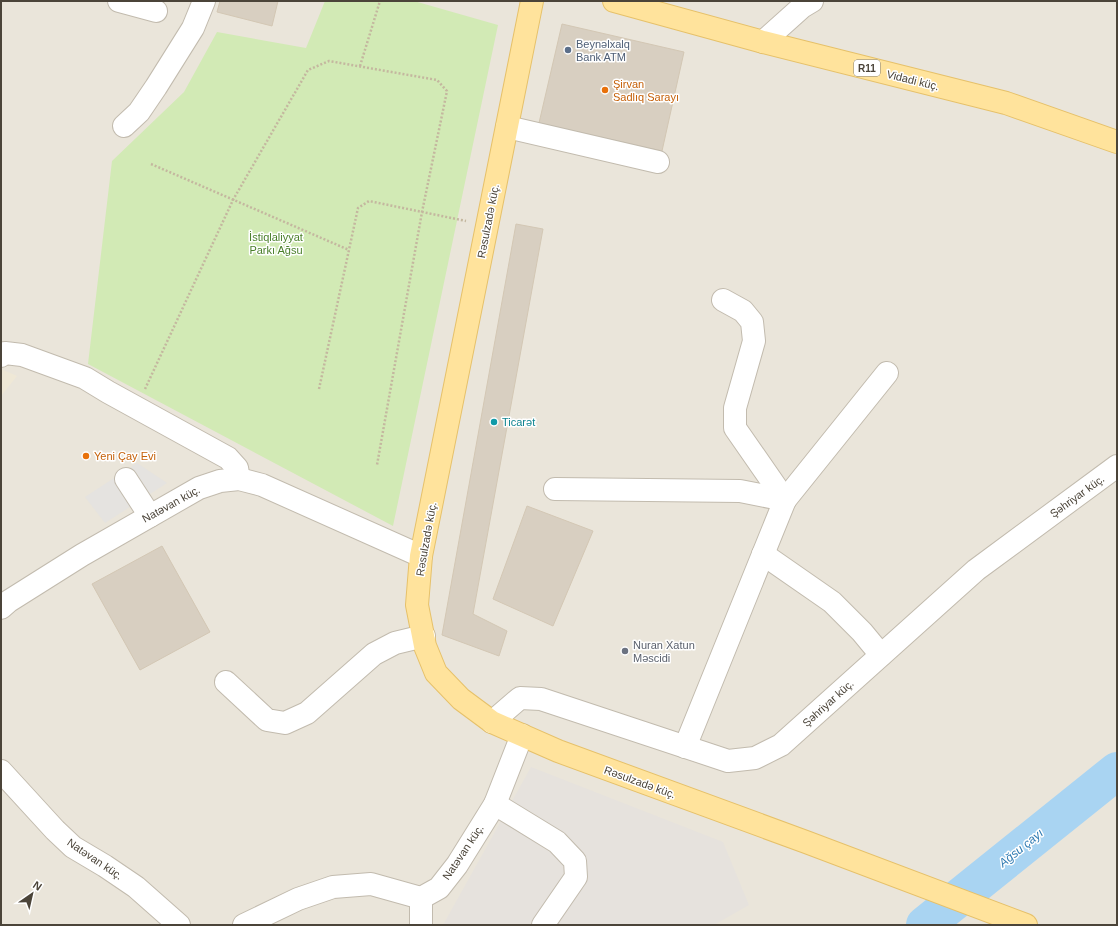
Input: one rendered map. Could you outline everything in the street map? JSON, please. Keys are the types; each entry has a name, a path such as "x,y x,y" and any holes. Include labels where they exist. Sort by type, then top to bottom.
{"main road":[{"name":"Rəsulzadə küç.","path":"532,1 421,556 417,605 425,646 436,673 461,699 492,722 558,751 1026,925"},
{"name":"Vidadi küç.","path":"614,1 763,42 1006,103 1117,142"}],"street":[{"path":"119,1 156,11"},
{"path":"124,126 140,112 194,28 204,1"},
{"path":"763,42 802,7 812,1"},
{"path":"507,127 658,162"},
{"path":"723,300 743,311 752,322 754,342 735,408 736,428 785,500"},
{"path":"1,356 5,353 22,354 85,378 228,458 237,468 239,479"},
{"path":"685,747 785,500 887,373"},
{"name":"Şəhriyar küç.","path":"492,722 520,698 541,700 728,761 755,758 781,745 976,570 1117,466"},
{"path":"126,479 150,516"},
{"name":"Natəvan küç.","path":"1,608 82,555 199,488 220,481 239,479 262,485 421,556"},
{"path":"555,489 740,491 785,500"},
{"path":"764,554 832,602 862,632 881,656"},
{"path":"226,682 267,720 285,724 307,713 374,654 395,643 424,636"},
{"name":"Natəvan küç.","path":"421,898 439,888 458,865 495,804 522,735"},
{"name":"Natəvan küç.","path":"1,771 55,830 73,847 136,887 179,925"},
{"path":"495,804 557,842 575,861 576,876 543,925"},
{"path":"244,925 298,900 333,887 371,884 421,898 421,925"}],"path":[{"path":"360,66 380,1"},
{"path":"143,393 233,200 308,70 329,61 437,80 447,91 422,212 378,465"},
{"path":"151,164 349,250"},
{"path":"319,389 358,208 368,201 488,225"}],"shaded area":[{"path":"1,1 1117,1 1117,925 1,925"},
{"path":"1,369 17,376 1,396"},
{"path":"137,463 167,483 105,523 85,497"},
{"path":"531,767 723,842 749,905 714,925 443,925"}],"green space":[{"name":"İstiqlaliyyat Parkı Ağsu","path":"325,1 414,1 498,25 393,526 88,364 112,161 184,92 217,32 306,48"}],"building":[{"path":"220,1 278,1 272,26 217,12"},
{"path":"562,24 684,52 662,151 539,123"},
{"name":"Ticarət","path":"516,224 543,229 473,614 507,631 499,656 442,635"},
{"path":"527,506 593,531 553,626 493,599"},
{"path":"162,546 210,632 140,670 92,584"}],"waterway":[{"name":"Ağsu çayı","path":"925,925 1117,771"}],"place":[{"name":"Beynəlxalq Bank ATM","path":"568,50"},
{"name":"Şirvan Sadlıq Sarayı","path":"605,90"},
{"name":"Ticarət","path":"494,422"},
{"name":"Yeni Çay Evi","path":"86,456"},
{"name":"Nuran Xatun Məscidi","path":"625,651"}]}
